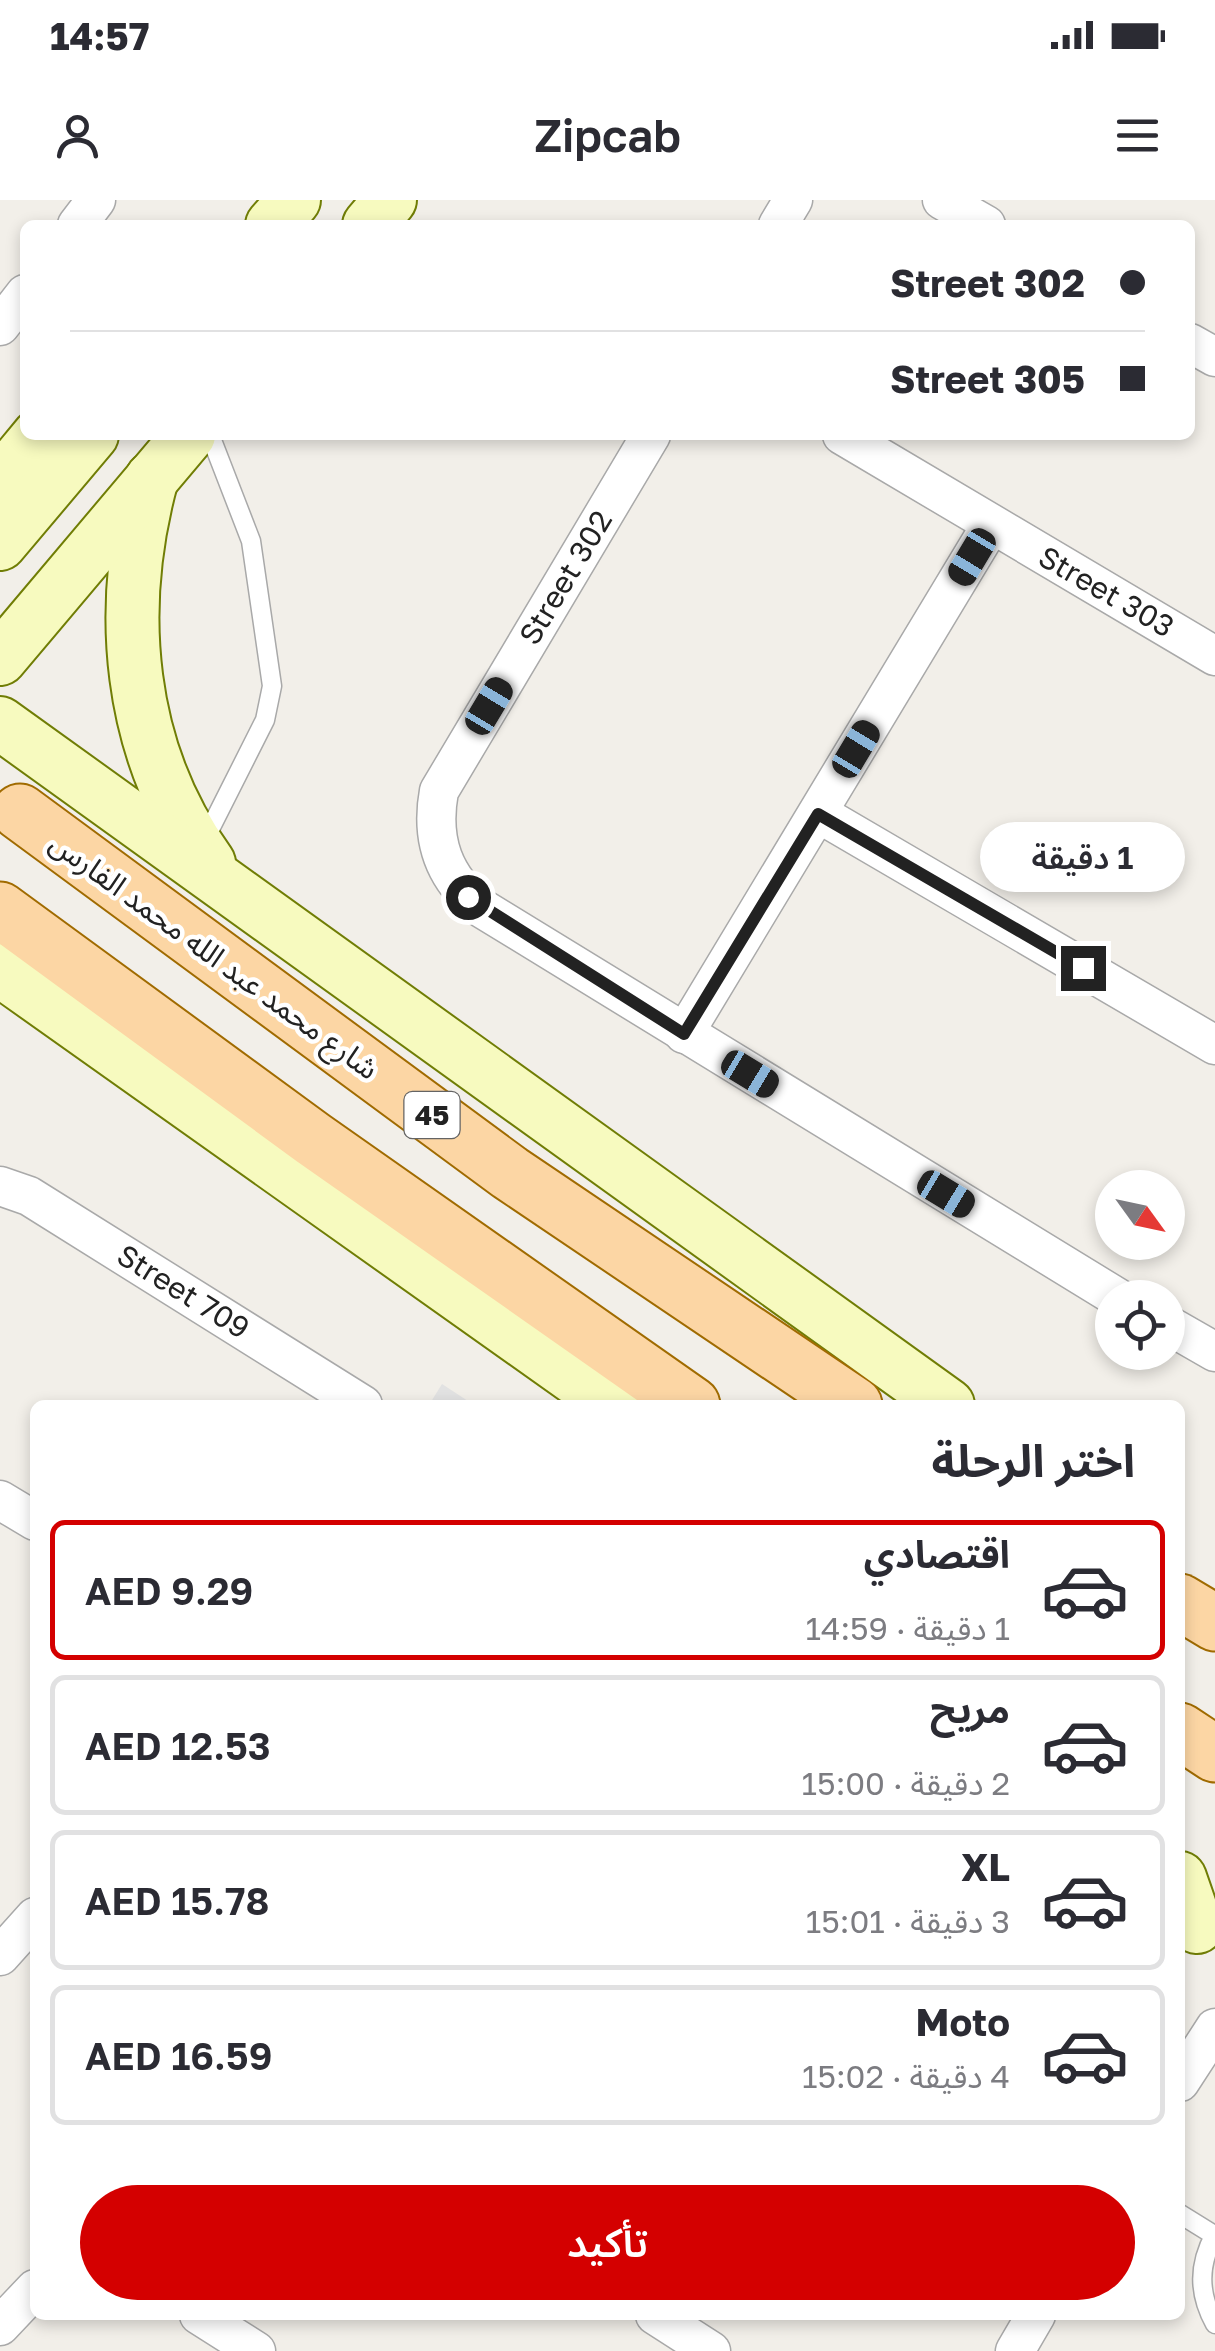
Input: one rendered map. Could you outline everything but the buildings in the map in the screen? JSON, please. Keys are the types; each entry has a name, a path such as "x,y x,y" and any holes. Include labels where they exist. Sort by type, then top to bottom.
{"main road":[{"name":"شارع محمد عبد الله محمد الفارس","path":"20,812 510,1173 847,1400"},
{"path":"0,910 313,1140 685,1400"},
{"path":"1185,1605 1215,1623"}],"street":[{"path":"81,220 96,200"},
{"path":"276,220 294,200"},
{"path":"373,220 390,200"},
{"path":"942,200 977,220"},
{"path":"0,326 20,300"},
{"path":"0,482 34,440"},
{"path":"0,544 88,440"},
{"path":"0,659 185,440"},
{"name":"Street 302","path":"648,440 439,791 435,830 445,866 468,897 684,1034 1095,1284"},
{"name":"Street 303","path":"850,440 1215,656"},
{"path":"152,478 134,562 132,649 156,760 212,867"},
{"path":"684,1034 991,525"},
{"path":"0,723 212,867 941,1400"},
{"path":"818,814 1215,1045"},
{"path":"0,970 130,1066 606,1400"},
{"path":"0,1014 42,1024 130,1066"},
{"name":"Street 709","path":"0,1186 29,1196 355,1400"},
{"path":"1185,1335 1215,1352"},
{"path":"0,1500 30,1518"},
{"path":"1185,1576 1215,1597"},
{"path":"1185,1893 1197,1928"},
{"path":"0,1956 30,1923"},
{"path":"1185,2074 1215,2028"},
{"path":"0,2326 30,2293"},
{"path":"207,2320 256,2351"},
{"path":"663,2320 710,2351"},
{"path":"1015,2351 1033,2320"}],"lane":[{"path":"212,440 250,542 272,686 264,720 212,867"},
{"path":"1185,2217 1214,2234 1205,2252 1201,2289 1215,2324"}],"shaded area":[{"path":"442,1384 466,1400 432,1400"}],"route":[{"path":"468,897 684,1034 818,814 1083,968"}]}
